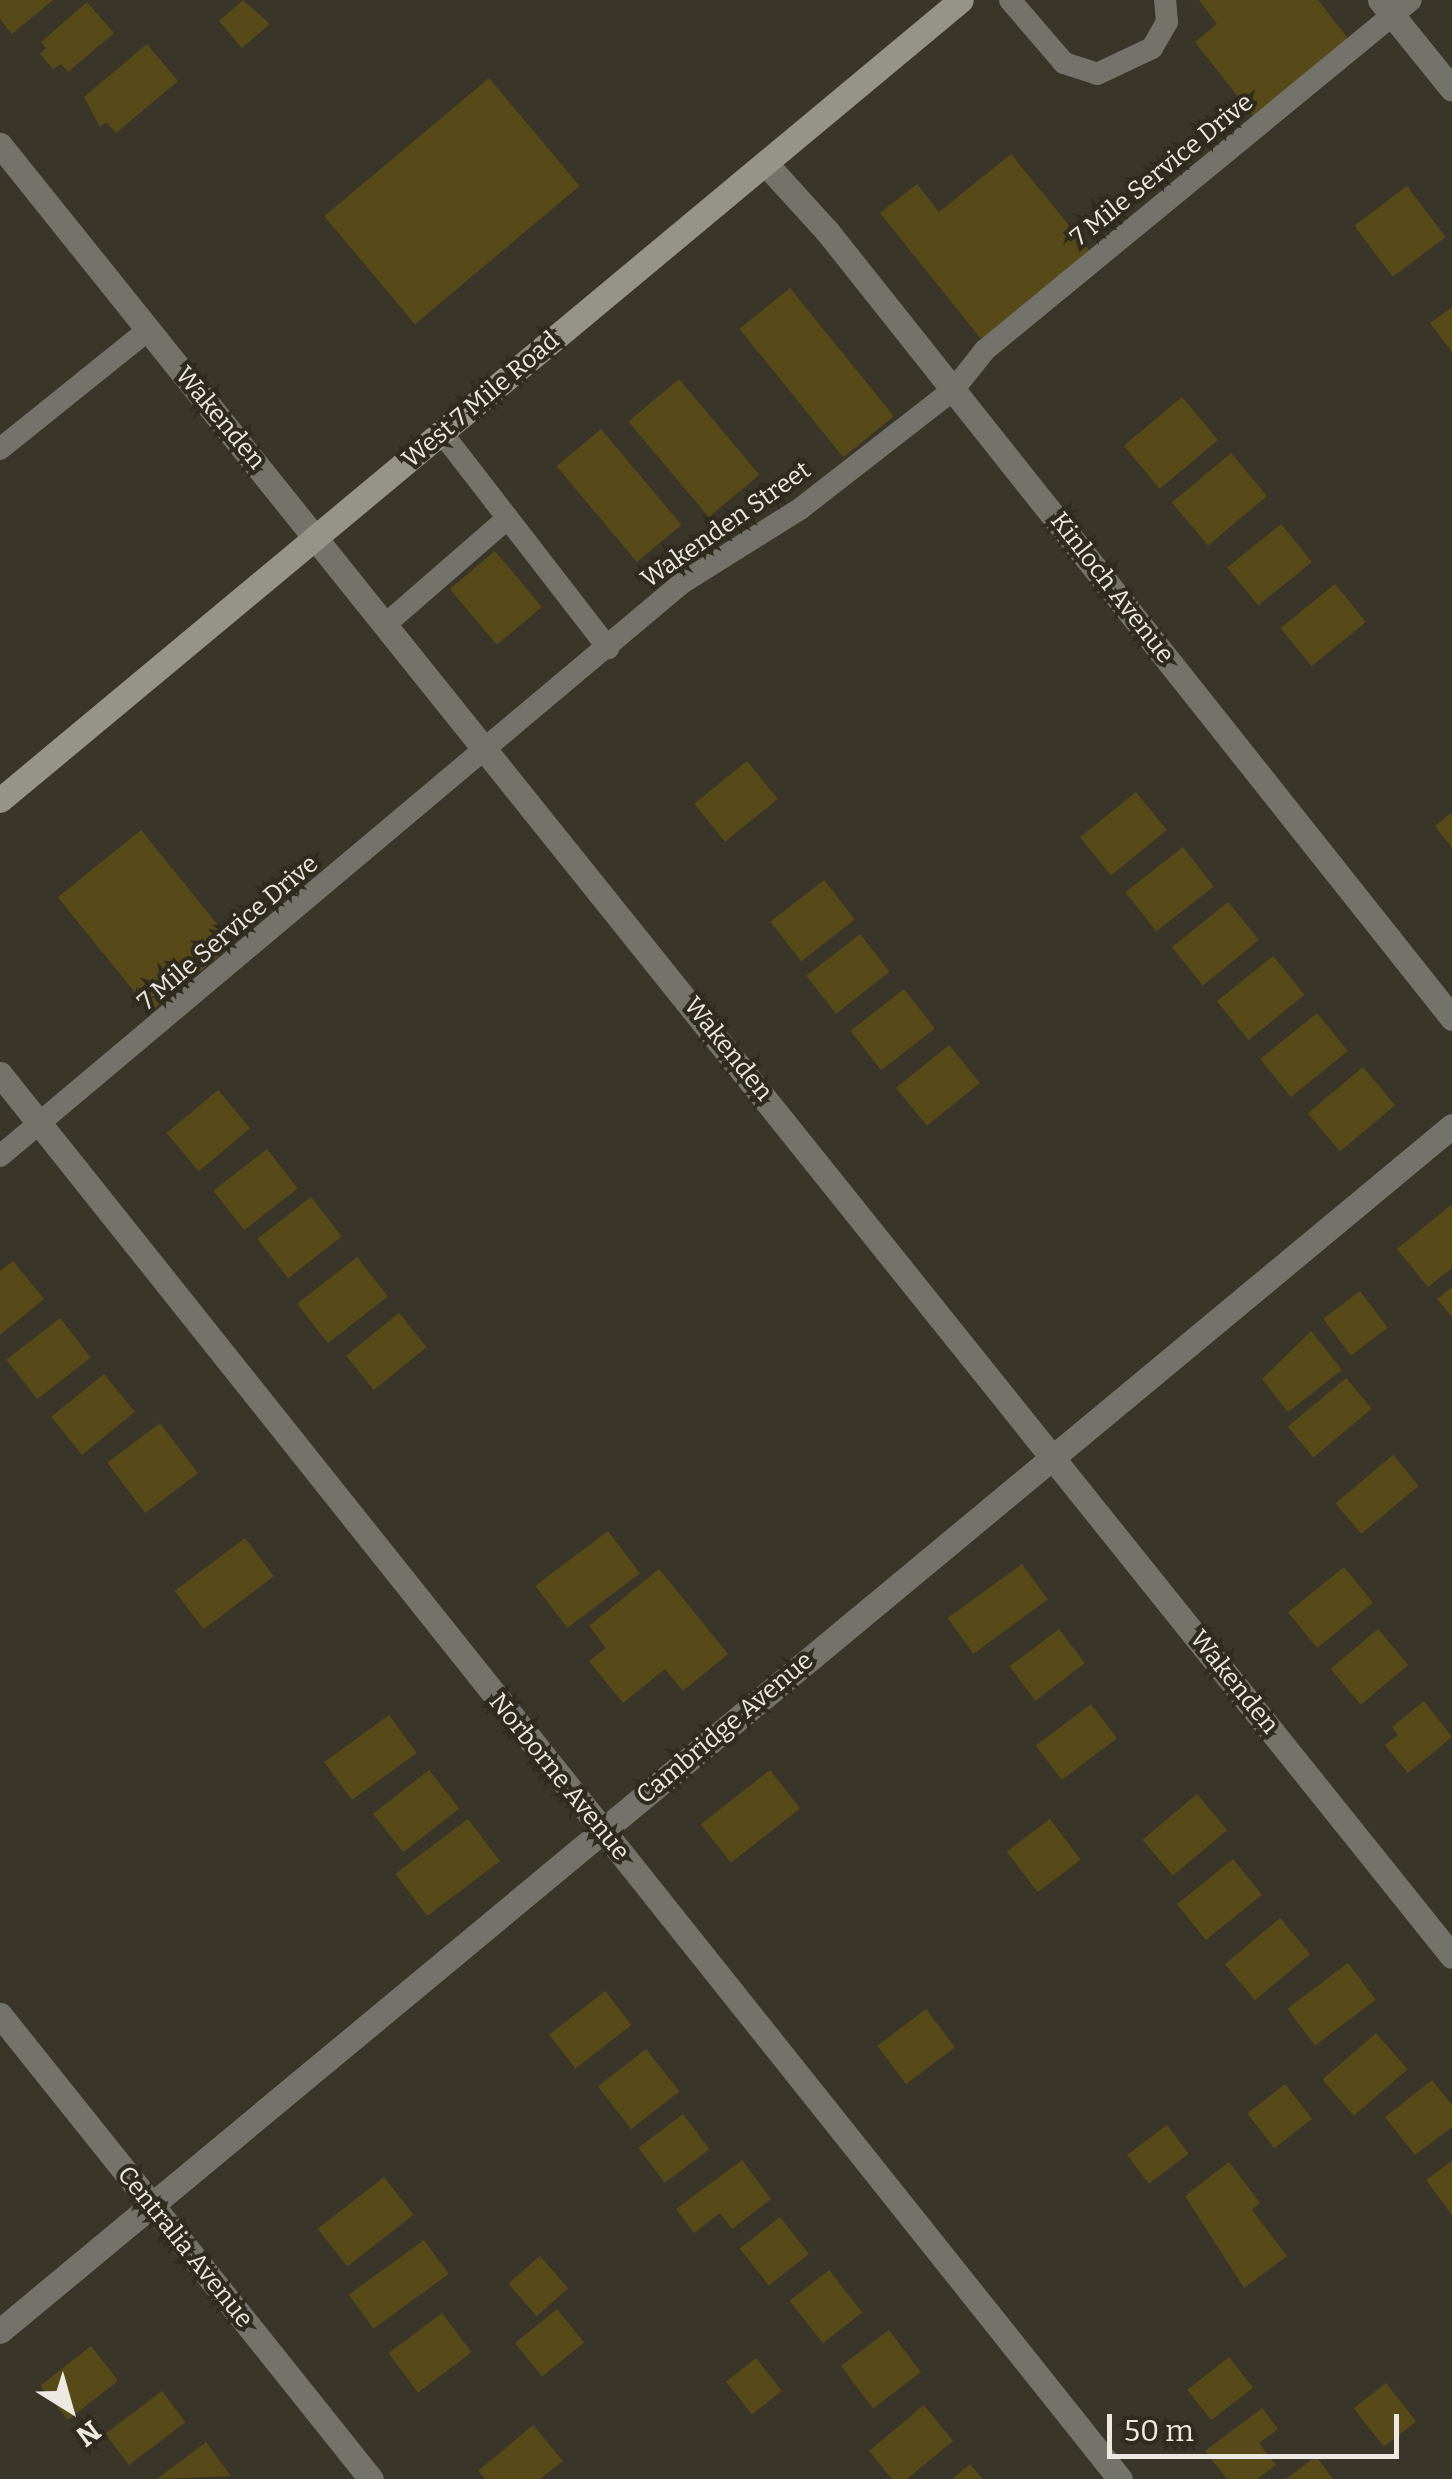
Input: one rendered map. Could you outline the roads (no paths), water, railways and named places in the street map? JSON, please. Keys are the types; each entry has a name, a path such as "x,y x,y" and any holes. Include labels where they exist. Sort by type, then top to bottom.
{"main road":[{"name":"West 7 Mile Road","path":"0,800 961,0"}],"street":[{"path":"1394,5 1452,89"},
{"name":"Wakenden","path":"0,145 317,534 1452,1956"},
{"name":"Kinloch Avenue","path":"766,164 954,389 1452,1018"},
{"name":"Norborne Avenue","path":"0,1074 1120,2479"},
{"name":"Cambridge Avenue","path":"0,2330 1452,1126"},
{"name":"Centralia Avenue","path":"0,2015 371,2479"}],"lane":[{"path":"1010,0 1064,63 1097,74 1152,48 1166,22 1165,0"},
{"name":"7 Mile Service Drive","path":"954,389 986,350 1394,5"},
{"path":"0,449 147,330"},
{"name":"Wakenden Street","path":"489,750 682,583 800,510 954,389"},
{"path":"442,433 608,648"},
{"path":"388,623 508,518"},
{"name":"7 Mile Service Drive","path":"0,1156 489,750"}]}
